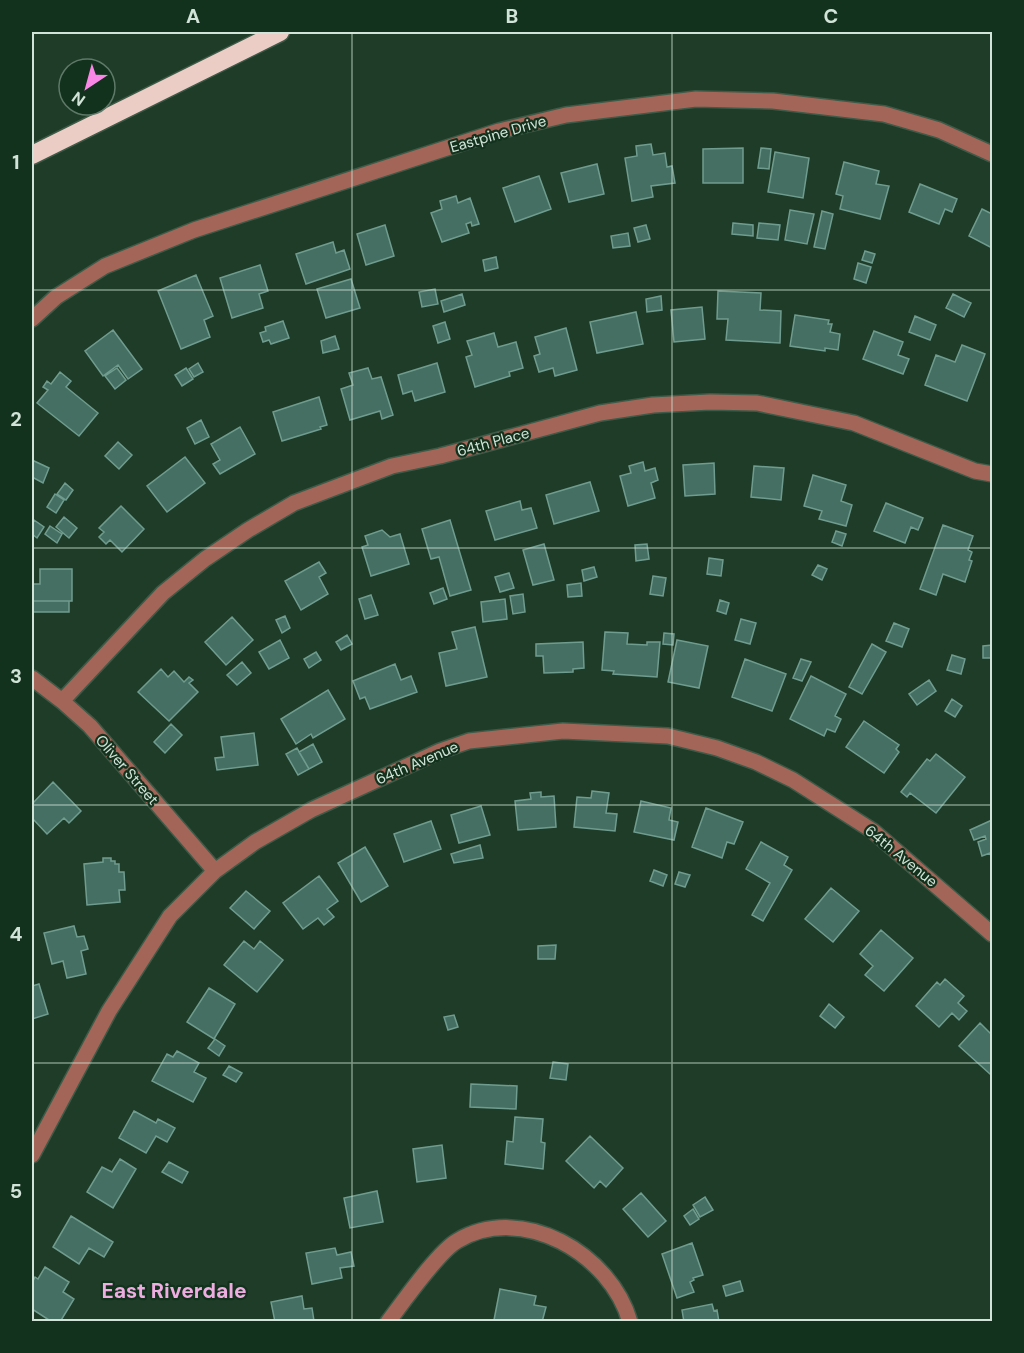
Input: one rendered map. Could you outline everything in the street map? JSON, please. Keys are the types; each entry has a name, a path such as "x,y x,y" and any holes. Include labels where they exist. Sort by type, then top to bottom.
{"highway":[{"path":"32,156 280,32"}],"street":[{"name":"Eastpine Drive","path":"32,319 56,297 105,266 194,230 499,131 566,116 696,99 774,101 884,114 939,130 993,154"},
{"name":"64th Place","path":"62,700 163,593 205,559 294,503 392,466 440,456 600,413 653,405 710,402 757,403 854,423 975,471 993,474"},
{"name":"Oliver Street","path":"32,678 62,700 90,726 215,871"},
{"name":"64th Avenue","path":"32,1155 109,1011 170,916 215,871 255,842 311,810 440,751 469,741 563,731 668,736 717,748 756,762 794,780 873,831 993,934"},
{"path":"388,1322 426,1273 456,1242 495,1228 524,1228 556,1239 586,1257 610,1282 626,1306 630,1322"}],"building":[{"path":"651,144 653,155 665,153 667,167 672,166 675,183 651,186 653,197 632,201 625,158 637,156 636,146"},
{"path":"743,148 743,183 703,183 703,149"},
{"path":"761,148 771,149 769,169 758,168"},
{"path":"775,152 809,158 803,198 768,192"},
{"path":"844,162 879,171 876,184 889,186 880,219 840,209 843,196 836,194"},
{"path":"597,164 604,194 569,202 561,173"},
{"path":"539,176 551,209 515,222 503,188"},
{"path":"920,184 957,199 952,212 945,209 939,224 909,212"},
{"path":"456,196 458,203 470,198 479,224 472,226 471,222 466,224 469,233 442,242 431,213 442,209 440,201"},
{"path":"982,209 992,214 992,248 969,236"},
{"path":"790,210 814,214 807,244 785,240"},
{"path":"822,211 833,214 825,249 814,247"},
{"path":"733,223 753,225 753,236 732,234"},
{"path":"759,223 780,225 778,240 757,238"},
{"path":"385,225 394,256 366,265 357,234"},
{"path":"646,225 650,239 638,242 634,228"},
{"path":"628,233 630,246 613,248 611,236"},
{"path":"333,242 336,253 344,250 350,269 306,284 296,254"},
{"path":"865,251 875,254 872,263 862,260"},
{"path":"496,257 498,268 485,271 483,260"},
{"path":"858,263 871,267 866,283 854,279"},
{"path":"260,265 268,291 259,294 263,308 232,318 220,278"},
{"path":"196,275 213,316 204,320 210,337 181,349 158,291"},
{"path":"351,279 360,308 326,318 317,289"},
{"path":"435,289 438,304 422,307 419,292"},
{"path":"718,291 761,293 760,310 781,311 780,343 726,340 728,319 717,319"},
{"path":"462,294 465,305 444,312 441,301"},
{"path":"953,294 971,303 964,317 946,308"},
{"path":"661,296 662,310 647,312 646,299"},
{"path":"702,307 705,339 674,342 671,310"},
{"path":"636,312 643,344 597,353 590,322"},
{"path":"795,315 829,320 828,324 832,324 830,332 840,334 838,350 825,348 825,351 790,346"},
{"path":"915,316 936,325 930,340 909,332"},
{"path":"283,321 289,338 271,344 269,340 263,342 260,333 266,331 265,327"},
{"path":"445,322 450,339 438,343 433,326"},
{"path":"566,328 577,370 555,376 553,368 539,372 534,356 540,354 535,337"},
{"path":"113,330 142,369 128,379 118,365 103,376 85,351"},
{"path":"874,331 903,342 898,355 909,359 903,374 863,359"},
{"path":"494,333 498,347 516,342 523,368 509,372 510,376 475,387 466,357 472,355 467,341"},
{"path":"335,336 339,349 323,353 321,341"},
{"path":"962,345 985,354 967,401 925,385 936,355 955,362"},
{"path":"198,363 203,372 194,377 189,369"},
{"path":"437,363 445,392 415,401 412,391 403,394 398,375"},
{"path":"117,368 126,380 115,389 105,376"},
{"path":"186,368 193,379 182,386 175,375"},
{"path":"368,368 372,379 381,377 393,415 382,419 380,411 350,420 341,389 353,385 349,373"},
{"path":"60,372 71,381 66,387 98,413 79,436 37,403 48,390 43,387 47,381 51,384"},
{"path":"319,397 327,425 282,441 273,412"},
{"path":"201,420 209,437 195,444 187,428"},
{"path":"240,427 255,454 220,474 213,464 220,460 211,444"},
{"path":"118,442 132,455 119,469 105,456"},
{"path":"185,457 205,483 167,512 147,486"},
{"path":"32,460 49,468 43,483 32,477"},
{"path":"643,462 645,471 655,468 658,480 651,483 655,498 628,506 620,476 631,473 629,466"},
{"path":"714,463 715,494 685,496 683,465"},
{"path":"754,466 784,468 781,500 751,497"},
{"path":"813,475 846,485 841,501 852,505 846,526 819,519 822,511 804,506"},
{"path":"590,482 599,511 554,524 546,495"},
{"path":"65,483 73,490 66,500 57,494"},
{"path":"55,494 64,500 56,513 47,507"},
{"path":"520,501 522,510 531,508 537,528 495,540 486,511"},
{"path":"886,503 923,518 918,530 911,527 905,543 874,531"},
{"path":"121,506 144,529 122,552 110,540 106,544 99,537 104,532 99,528"},
{"path":"64,517 77,528 69,538 56,527"},
{"path":"34,520 44,527 37,538 32,534"},
{"path":"450,520 471,590 450,596 439,557 431,559 422,529"},
{"path":"943,525 973,536 968,550 972,552 969,560 972,561 965,582 943,574 936,595 920,589"},
{"path":"50,526 62,534 57,543 45,534"},
{"path":"382,530 390,537 400,534 409,564 371,576 362,547 368,545 365,536"},
{"path":"836,531 846,534 842,546 832,542"},
{"path":"544,544 554,580 533,585 523,550"},
{"path":"647,544 649,559 636,561 635,545"},
{"path":"709,558 723,560 721,576 707,574"},
{"path":"319,562 326,573 319,577 328,594 301,610 285,581"},
{"path":"818,565 827,569 822,580 812,575"},
{"path":"594,567 597,577 584,581 582,570"},
{"path":"40,569 72,569 72,601 32,601 32,584 40,584"},
{"path":"509,573 514,588 500,592 495,577"},
{"path":"653,576 666,578 663,596 650,594"},
{"path":"581,583 582,596 568,597 567,585"},
{"path":"443,588 447,599 434,604 430,593"},
{"path":"523,594 525,612 513,614 510,596"},
{"path":"371,595 378,615 365,619 359,599"},
{"path":"505,599 507,619 483,622 481,602"},
{"path":"720,600 729,603 726,614 717,611"},
{"path":"32,601 69,601 69,612 32,612"},
{"path":"285,616 290,628 282,633 276,620"},
{"path":"232,617 253,640 226,665 205,642"},
{"path":"741,619 756,623 750,644 735,640"},
{"path":"894,623 909,629 902,647 886,641"},
{"path":"475,627 487,677 446,686 439,653 457,649 452,632"},
{"path":"605,632 628,633 627,644 647,645 647,642 660,642 657,677 613,674 614,671 602,670"},
{"path":"664,633 674,634 673,645 663,644"},
{"path":"347,635 352,644 341,650 336,642"},
{"path":"280,640 289,658 269,669 259,652"},
{"path":"677,640 708,646 699,688 668,682"},
{"path":"583,642 584,668 573,669 573,672 544,673 543,656 536,656 536,644"},
{"path":"872,644 886,652 862,694 849,687"},
{"path":"992,645 992,658 983,658 983,646"},
{"path":"316,652 321,660 309,668 304,659"},
{"path":"952,655 965,659 961,674 947,670"},
{"path":"745,659 786,674 772,711 732,697"},
{"path":"801,659 811,662 802,681 793,678"},
{"path":"242,662 251,673 237,685 227,675"},
{"path":"395,664 401,680 411,676 417,692 370,709 365,697 360,699 353,681"},
{"path":"161,669 168,677 174,671 184,682 189,677 193,680 189,683 198,692 169,721 138,692"},
{"path":"811,676 846,694 835,716 841,719 835,732 827,729 824,736 790,719"},
{"path":"929,680 936,691 917,705 909,694"},
{"path":"328,690 345,719 313,738 311,734 296,744 281,719"},
{"path":"952,699 962,706 955,717 945,711"},
{"path":"864,721 899,745 896,749 899,752 884,773 846,747"},
{"path":"171,724 182,735 165,753 154,742"},
{"path":"254,733 258,765 217,770 215,758 224,757 221,737"},
{"path":"313,744 322,762 309,769 299,752"},
{"path":"297,748 309,769 298,775 286,754"},
{"path":"936,754 965,777 936,813 910,793 907,797 901,792 927,759 930,761"},
{"path":"53,782 81,811 69,823 64,818 47,834 32,818 32,804"},
{"path":"592,791 609,793 606,813 617,814 615,831 574,827 577,797 591,798"},
{"path":"541,792 541,797 554,796 556,827 518,830 515,801 531,799 530,793"},
{"path":"641,801 671,808 669,820 678,822 674,840 634,832"},
{"path":"481,806 490,835 459,843 451,815"},
{"path":"706,808 743,822 734,844 727,842 722,858 692,847"},
{"path":"992,820 992,860 990,853 982,856 978,842 986,839 985,836 974,840 970,830"},
{"path":"431,821 441,849 404,862 394,834"},
{"path":"761,842 788,857 784,865 792,870 763,921 752,915 770,883 746,869"},
{"path":"480,845 483,858 454,863 451,854"},
{"path":"365,847 388,886 361,902 338,863"},
{"path":"103,858 111,858 115,864 119,864 119,872 124,872 125,890 119,890 120,902 87,905 84,864 103,862"},
{"path":"654,870 667,875 663,886 650,881"},
{"path":"679,872 690,875 685,887 675,884"},
{"path":"319,876 338,901 327,909 334,917 324,925 318,918 303,929 283,903"},
{"path":"831,888 859,911 833,942 805,919"},
{"path":"246,891 270,911 254,929 230,908"},
{"path":"74,926 77,937 84,936 88,949 81,951 86,974 67,978 63,961 52,964 44,933"},
{"path":"881,930 913,958 884,991 865,975 873,966 860,954"},
{"path":"244,941 254,949 260,941 283,960 257,992 224,965"},
{"path":"556,945 555,959 538,959 538,946"},
{"path":"945,979 964,996 958,1003 967,1011 959,1020 952,1013 939,1027 916,1006 937,982 940,985"},
{"path":"39,984 48,1014 32,1019 32,986"},
{"path":"209,988 235,1004 214,1039 187,1022"},
{"path":"829,1004 844,1017 835,1028 820,1016"},
{"path":"454,1015 458,1027 448,1030 444,1017"},
{"path":"980,1023 992,1035 992,1072 990,1074 959,1046"},
{"path":"215,1039 225,1046 219,1056 208,1048"},
{"path":"177,1051 199,1063 194,1072 206,1078 193,1102 152,1081 167,1054 173,1057"},
{"path":"553,1062 568,1064 566,1080 550,1078"},
{"path":"229,1066 242,1073 236,1082 223,1075"},
{"path":"471,1084 517,1086 516,1109 470,1107"},
{"path":"134,1111 156,1123 158,1119 175,1128 167,1142 156,1136 146,1153 119,1138"},
{"path":"515,1117 543,1119 541,1142 545,1143 543,1169 505,1164 507,1141 513,1142"},
{"path":"590,1136 623,1168 606,1187 600,1181 594,1188 566,1161"},
{"path":"442,1145 446,1178 417,1182 413,1149"},
{"path":"120,1159 136,1169 113,1208 87,1192 102,1167 112,1172"},
{"path":"169,1162 188,1172 182,1183 162,1172"},
{"path":"377,1191 383,1222 350,1228 344,1198"},
{"path":"641,1193 666,1221 648,1237 623,1209"},
{"path":"705,1197 713,1210 700,1217 693,1205"},
{"path":"693,1209 699,1219 690,1225 684,1216"},
{"path":"71,1216 113,1242 104,1257 89,1248 79,1264 53,1247"},
{"path":"692,1243 703,1275 693,1278 694,1280 690,1282 694,1292 677,1298 662,1254"},
{"path":"335,1248 337,1255 351,1252 354,1266 340,1268 342,1278 312,1284 306,1253"},
{"path":"45,1267 69,1282 63,1292 74,1299 60,1322 52,1322 32,1309 32,1283 35,1277 38,1279"},
{"path":"740,1281 743,1291 726,1296 723,1286"},
{"path":"500,1289 536,1296 534,1305 546,1307 542,1322 494,1320"},
{"path":"302,1296 304,1309 312,1308 314,1321 275,1322 271,1302"},
{"path":"712,1304 714,1311 717,1310 719,1322 684,1322 682,1310"}],"district":[{"name":"East Riverdale","path":"174,1291"}]}
